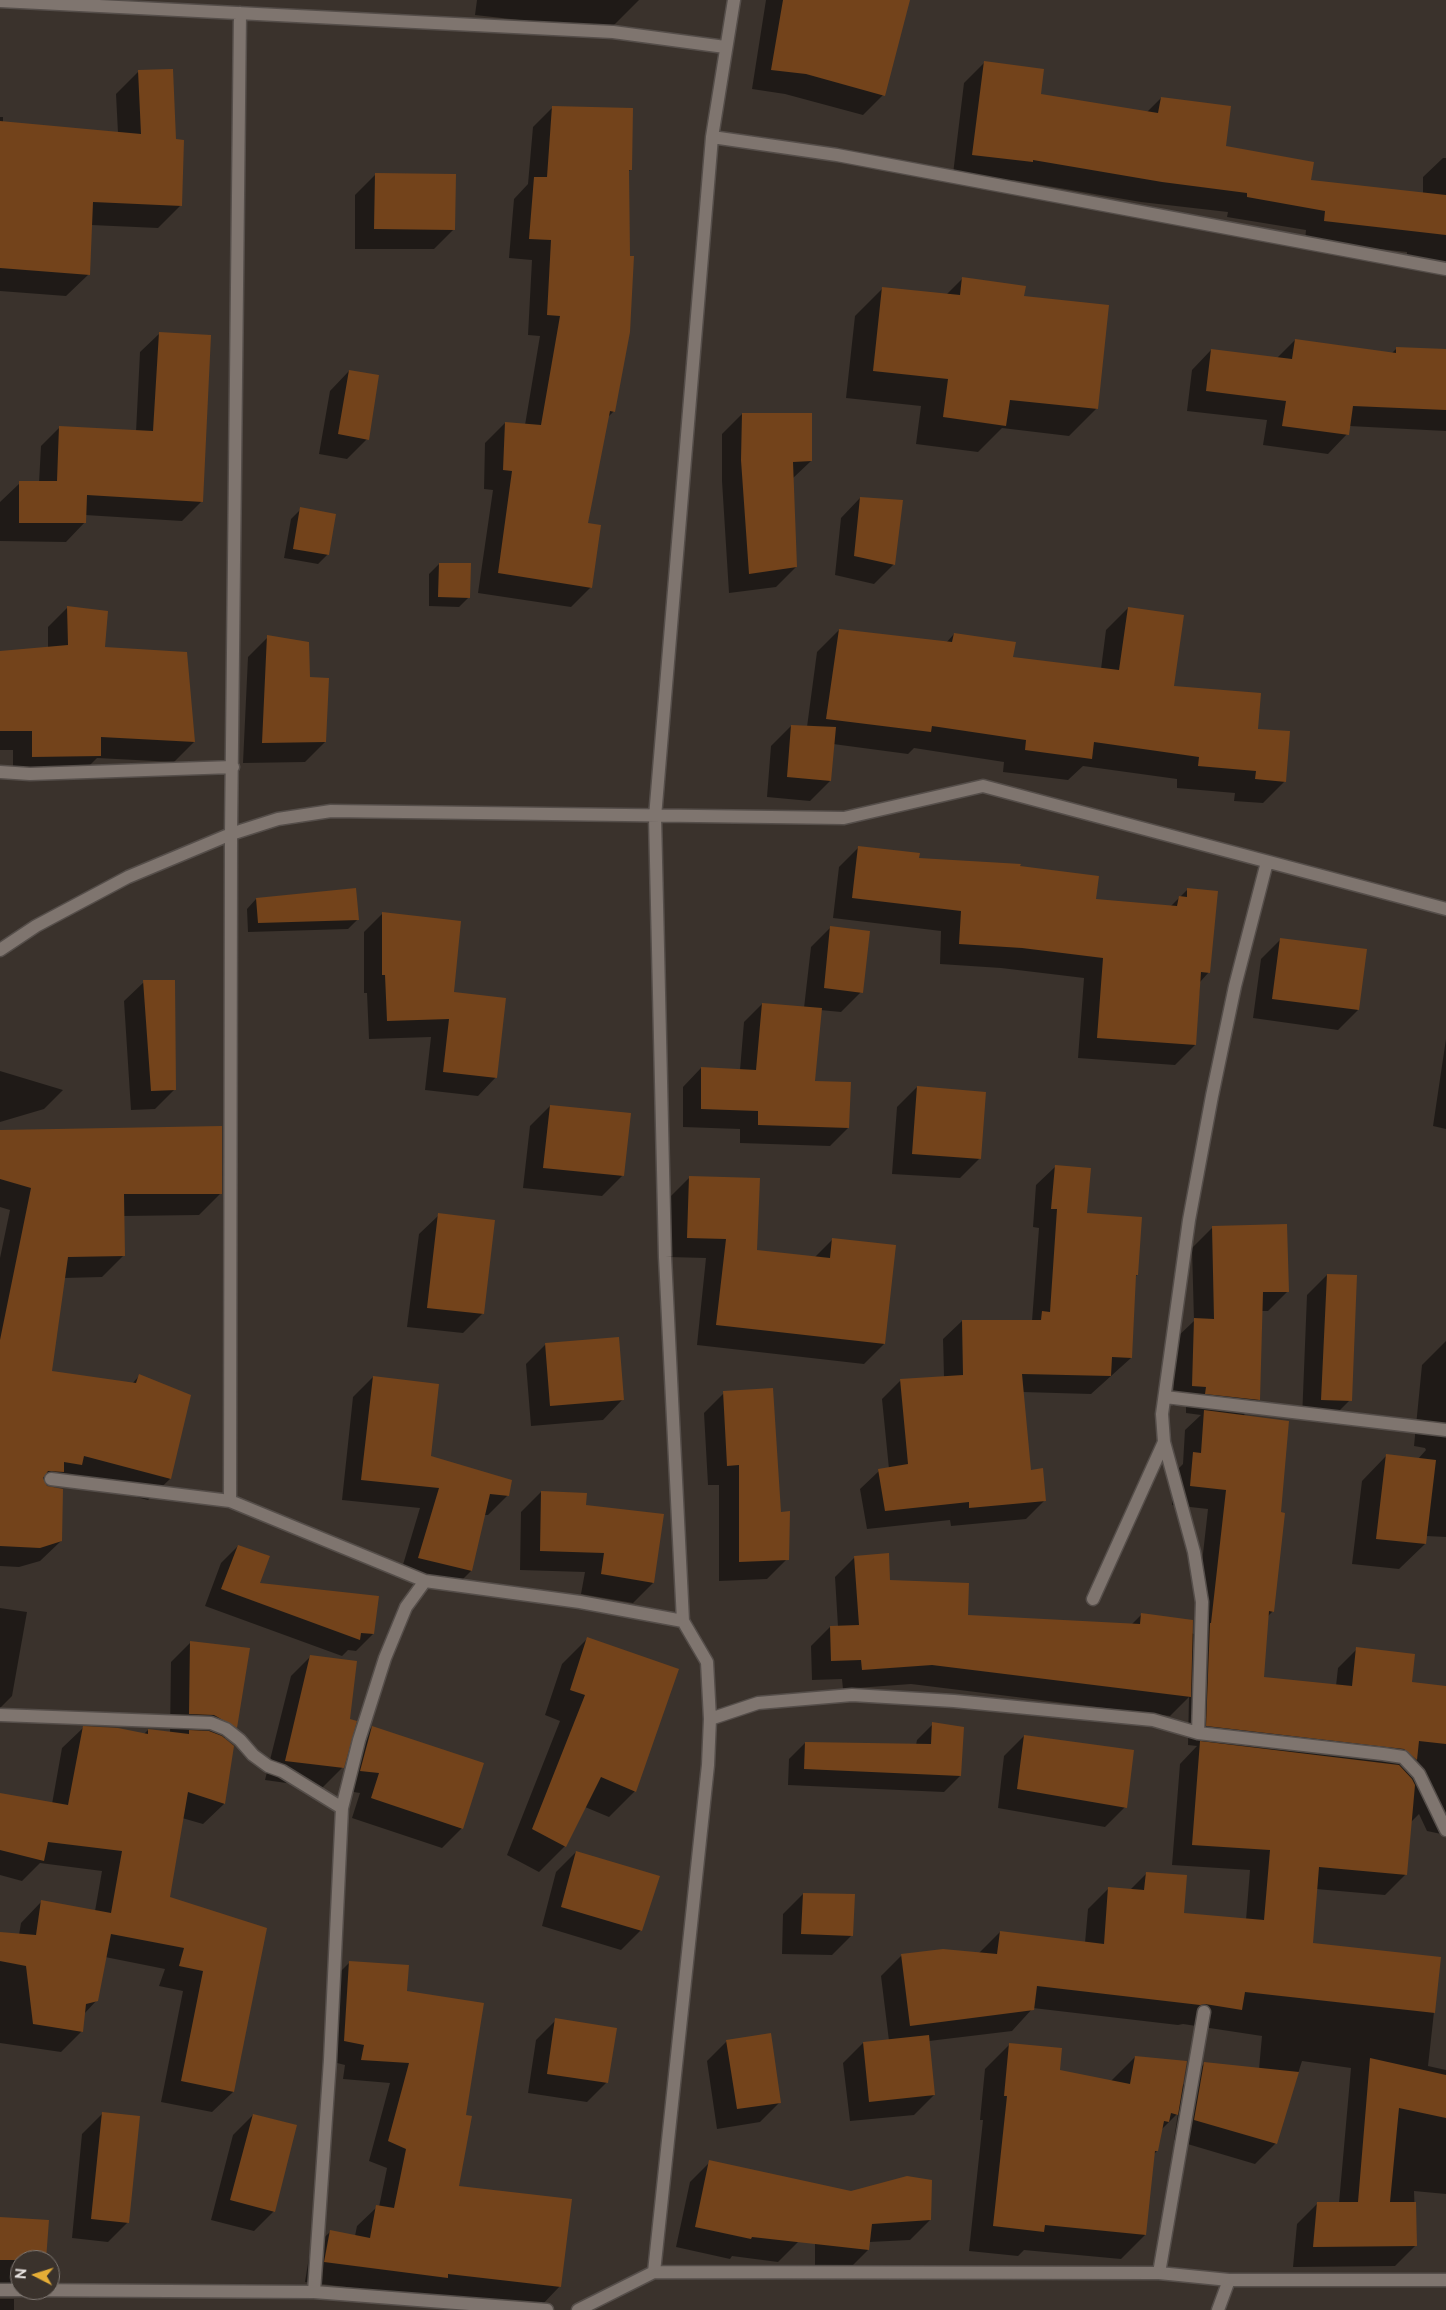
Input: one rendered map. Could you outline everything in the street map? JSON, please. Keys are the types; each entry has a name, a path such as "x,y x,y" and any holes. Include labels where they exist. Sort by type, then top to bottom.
{"street":[{"path":"0,0 613,32 725,47"},
{"path":"654,2272 708,1765 710,1719 707,1662 683,1621 665,1257 655,817 712,137 734,0"},
{"path":"230,1501 232,834 240,13"},
{"path":"712,137 837,154 1446,269"},
{"path":"0,772 30,774 233,767"},
{"path":"0,950 36,926 128,877 232,834 278,819 332,811 655,817 844,818 983,786 1446,909"},
{"path":"1198,1733 1202,1602 1194,1552 1164,1442 1162,1414 1171,1338 1189,1220 1212,1096 1235,986 1266,862"},
{"path":"1165,1397 1446,1430"},
{"path":"1093,1599 1164,1442"},
{"path":"52,1479 230,1501 424,1581 580,1602 683,1621"},
{"path":"314,2292 330,2060 342,1808 359,1740 385,1658 406,1607 424,1581"},
{"path":"710,1719 758,1704 852,1695 954,1701 1153,1720 1198,1733 1403,1757 1419,1774 1446,1830"},
{"path":"0,1715 211,1723 226,1729 240,1740 253,1755 268,1766 282,1771 342,1808"},
{"path":"1159,2273 1204,2012"},
{"path":"578,2310 654,2272 1159,2273 1229,2280 1446,2280"},
{"path":"1218,2310 1229,2280"},
{"path":"60,2290 314,2292 547,2310"}],"building":[{"path":"783,0 910,0 885,96 806,74 771,70"},
{"path":"984,61 1044,69 1041,94 1158,113 1161,97 1231,106 1226,146 1314,162 1311,180 1446,195 1446,235 1324,221 1325,211 1247,197 1247,193 1162,182 1033,160 1033,162 972,155"},
{"path":"173,69 176,139 184,140 182,206 93,202 90,275 0,268 0,121 141,134 138,70"},
{"path":"552,106 633,108 632,170 629,170 630,256 634,256 630,332 615,412 610,411 588,523 601,525 592,588 498,573 512,471 503,470 505,422 541,425 560,316 547,315 551,240 529,239 534,177 547,177"},
{"path":"375,173 456,174 455,230 374,229"},
{"path":"962,277 1026,286 1024,296 1109,305 1098,409 1010,400 1006,426 943,417 948,379 873,371 882,287 960,295"},
{"path":"159,332 211,335 203,502 87,495 86,523 19,523 19,481 57,481 59,426 153,431"},
{"path":"1295,339 1396,353 1396,347 1446,349 1446,410 1353,406 1349,435 1282,426 1286,401 1206,391 1211,349 1292,359"},
{"path":"349,370 379,375 369,440 338,434"},
{"path":"742,413 812,413 812,461 793,462 797,567 749,574 741,460"},
{"path":"860,497 903,500 895,565 854,556"},
{"path":"300,507 336,514 329,555 293,549"},
{"path":"439,563 471,563 470,598 438,597"},
{"path":"67,606 108,611 105,647 187,652 195,742 101,737 101,756 32,757 32,731 0,731 0,651 68,645"},
{"path":"1128,607 1184,615 1174,686 1261,693 1258,729 1290,731 1286,782 1255,779 1256,771 1198,766 1199,757 1094,742 1092,759 1025,750 1026,740 932,726 931,732 826,719 839,629 952,642 954,633 1016,642 1013,657 1119,670"},
{"path":"267,635 309,642 310,677 329,678 326,742 262,743"},
{"path":"791,725 836,727 831,781 787,777"},
{"path":"858,846 920,853 919,858 1021,864 1020,866 1099,876 1096,899 1177,906 1179,896 1187,897 1187,888 1218,891 1210,973 1201,972 1196,1045 1097,1038 1103,958 1022,948 959,944 961,911 852,898"},
{"path":"356,888 359,920 258,923 256,898"},
{"path":"382,912 461,921 454,992 506,998 497,1078 443,1072 449,1019 387,1021 385,975 382,975"},
{"path":"830,926 870,931 863,993 824,988"},
{"path":"1280,938 1367,949 1359,1010 1272,999"},
{"path":"143,980 175,980 176,1090 151,1091"},
{"path":"762,1003 822,1008 815,1081 851,1082 849,1128 758,1125 758,1111 701,1109 701,1067 756,1070"},
{"path":"917,1086 986,1092 981,1159 912,1154"},
{"path":"550,1105 631,1113 624,1176 543,1168"},
{"path":"222,1126 222,1194 124,1194 125,1256 68,1257 52,1371 136,1383 139,1374 191,1395 171,1479 84,1456 82,1465 64,1462 64,1472 48,1471 43,1478 47,1486 63,1489 62,1541 40,1548 0,1546 0,1340 31,1188 0,1179 0,1130"},
{"path":"1055,1165 1091,1168 1087,1213 1142,1217 1138,1275 1136,1275 1132,1358 1112,1357 1111,1376 1022,1374 1031,1470 1043,1468 1046,1501 969,1508 969,1502 885,1511 878,1469 908,1464 900,1379 963,1375 962,1320 1041,1320 1042,1311 1050,1312 1057,1209 1051,1209"},
{"path":"689,1176 760,1178 757,1250 830,1258 832,1238 896,1245 885,1344 716,1325 726,1239 687,1238"},
{"path":"438,1213 495,1220 484,1314 427,1308"},
{"path":"1287,1224 1289,1292 1263,1292 1260,1400 1205,1394 1206,1387 1192,1386 1194,1318 1214,1319 1212,1226"},
{"path":"1327,1274 1357,1275 1352,1401 1321,1400"},
{"path":"619,1337 624,1400 550,1406 545,1343"},
{"path":"373,1376 439,1384 431,1456 512,1480 509,1496 490,1494 472,1571 418,1558 439,1488 361,1480"},
{"path":"773,1388 781,1512 790,1511 789,1560 739,1562 739,1465 727,1466 723,1391"},
{"path":"1204,1410 1289,1421 1281,1512 1285,1513 1274,1612 1269,1611 1264,1677 1352,1686 1356,1647 1415,1654 1412,1682 1446,1686 1446,1744 1419,1741 1417,1760 1404,1749 1206,1726 1210,1623 1226,1490 1190,1486 1193,1452 1201,1453"},
{"path":"1386,1454 1436,1460 1426,1544 1376,1539"},
{"path":"541,1491 587,1493 586,1505 664,1514 654,1583 601,1574 604,1553 540,1551"},
{"path":"238,1545 270,1556 260,1583 379,1596 374,1634 361,1633 360,1640 221,1589"},
{"path":"889,1553 890,1580 969,1583 968,1615 1140,1624 1141,1613 1193,1620 1191,1697 932,1665 862,1670 861,1660 831,1661 830,1626 859,1625 854,1556"},
{"path":"587,1637 679,1669 636,1792 601,1777 566,1847 532,1829 585,1695 570,1690"},
{"path":"190,1641 250,1648 237,1728 214,1715 189,1714"},
{"path":"310,1655 357,1661 350,1719 357,1721 344,1768 285,1761"},
{"path":"932,1722 964,1727 961,1776 804,1769 805,1742 931,1744"},
{"path":"83,1726 118,1728 148,1734 148,1729 189,1734 189,1730 209,1731 222,1736 234,1746 225,1804 188,1792 170,1897 267,1928 234,2092 181,2081 203,1971 179,1966 184,1948 111,1934 98,2001 86,2004 83,2032 33,2024 26,1966 0,1961 0,1932 36,1935 41,1900 111,1913 122,1851 48,1842 44,1861 0,1850 0,1793 68,1805"},
{"path":"372,1726 484,1763 463,1829 371,1798 379,1773 360,1771"},
{"path":"1024,1735 1134,1750 1127,1808 1017,1789"},
{"path":"1200,1741 1399,1765 1412,1779 1415,1785 1407,1875 1319,1867 1313,1943 1441,1957 1435,2013 1245,1992 1242,2010 1205,2004 1200,2005 1037,1986 1034,2010 910,2026 901,1954 943,1949 997,1954 1000,1931 1104,1944 1108,1887 1144,1890 1146,1872 1187,1875 1184,1913 1264,1920 1270,1850 1192,1845"},
{"path":"576,1851 660,1876 642,1931 561,1907"},
{"path":"803,1893 855,1894 853,1936 801,1934"},
{"path":"349,1961 409,1965 407,1991 484,2003 466,2115 472,2116 459,2186 572,2199 561,2287 448,2274 448,2278 324,2262 330,2230 370,2238 376,2205 394,2208 406,2149 388,2141 409,2063 361,2060 364,2045 344,2041"},
{"path":"555,2018 617,2028 608,2083 547,2074"},
{"path":"771,2033 781,2103 737,2109 726,2040"},
{"path":"929,2035 935,2095 869,2102 863,2042"},
{"path":"1009,2043 1062,2048 1060,2070 1130,2084 1135,2056 1187,2061 1178,2115 1171,2113 1169,2122 1164,2121 1158,2151 1155,2151 1146,2235 1045,2225 1044,2232 993,2226 1007,2096 1004,2096"},
{"path":"1370,2058 1446,2075 1446,2118 1399,2108 1390,2202 1416,2202 1417,2246 1313,2247 1317,2202 1358,2202"},
{"path":"1204,2062 1299,2072 1277,2144 1194,2120"},
{"path":"102,2112 140,2116 129,2223 91,2219"},
{"path":"253,2114 297,2125 275,2212 230,2200"},
{"path":"709,2160 851,2191 907,2176 932,2180 931,2220 872,2224 869,2250 752,2237 751,2239 695,2227"},
{"path":"0,2217 49,2220 47,2250 10,2250 10,2260 0,2260"}]}
